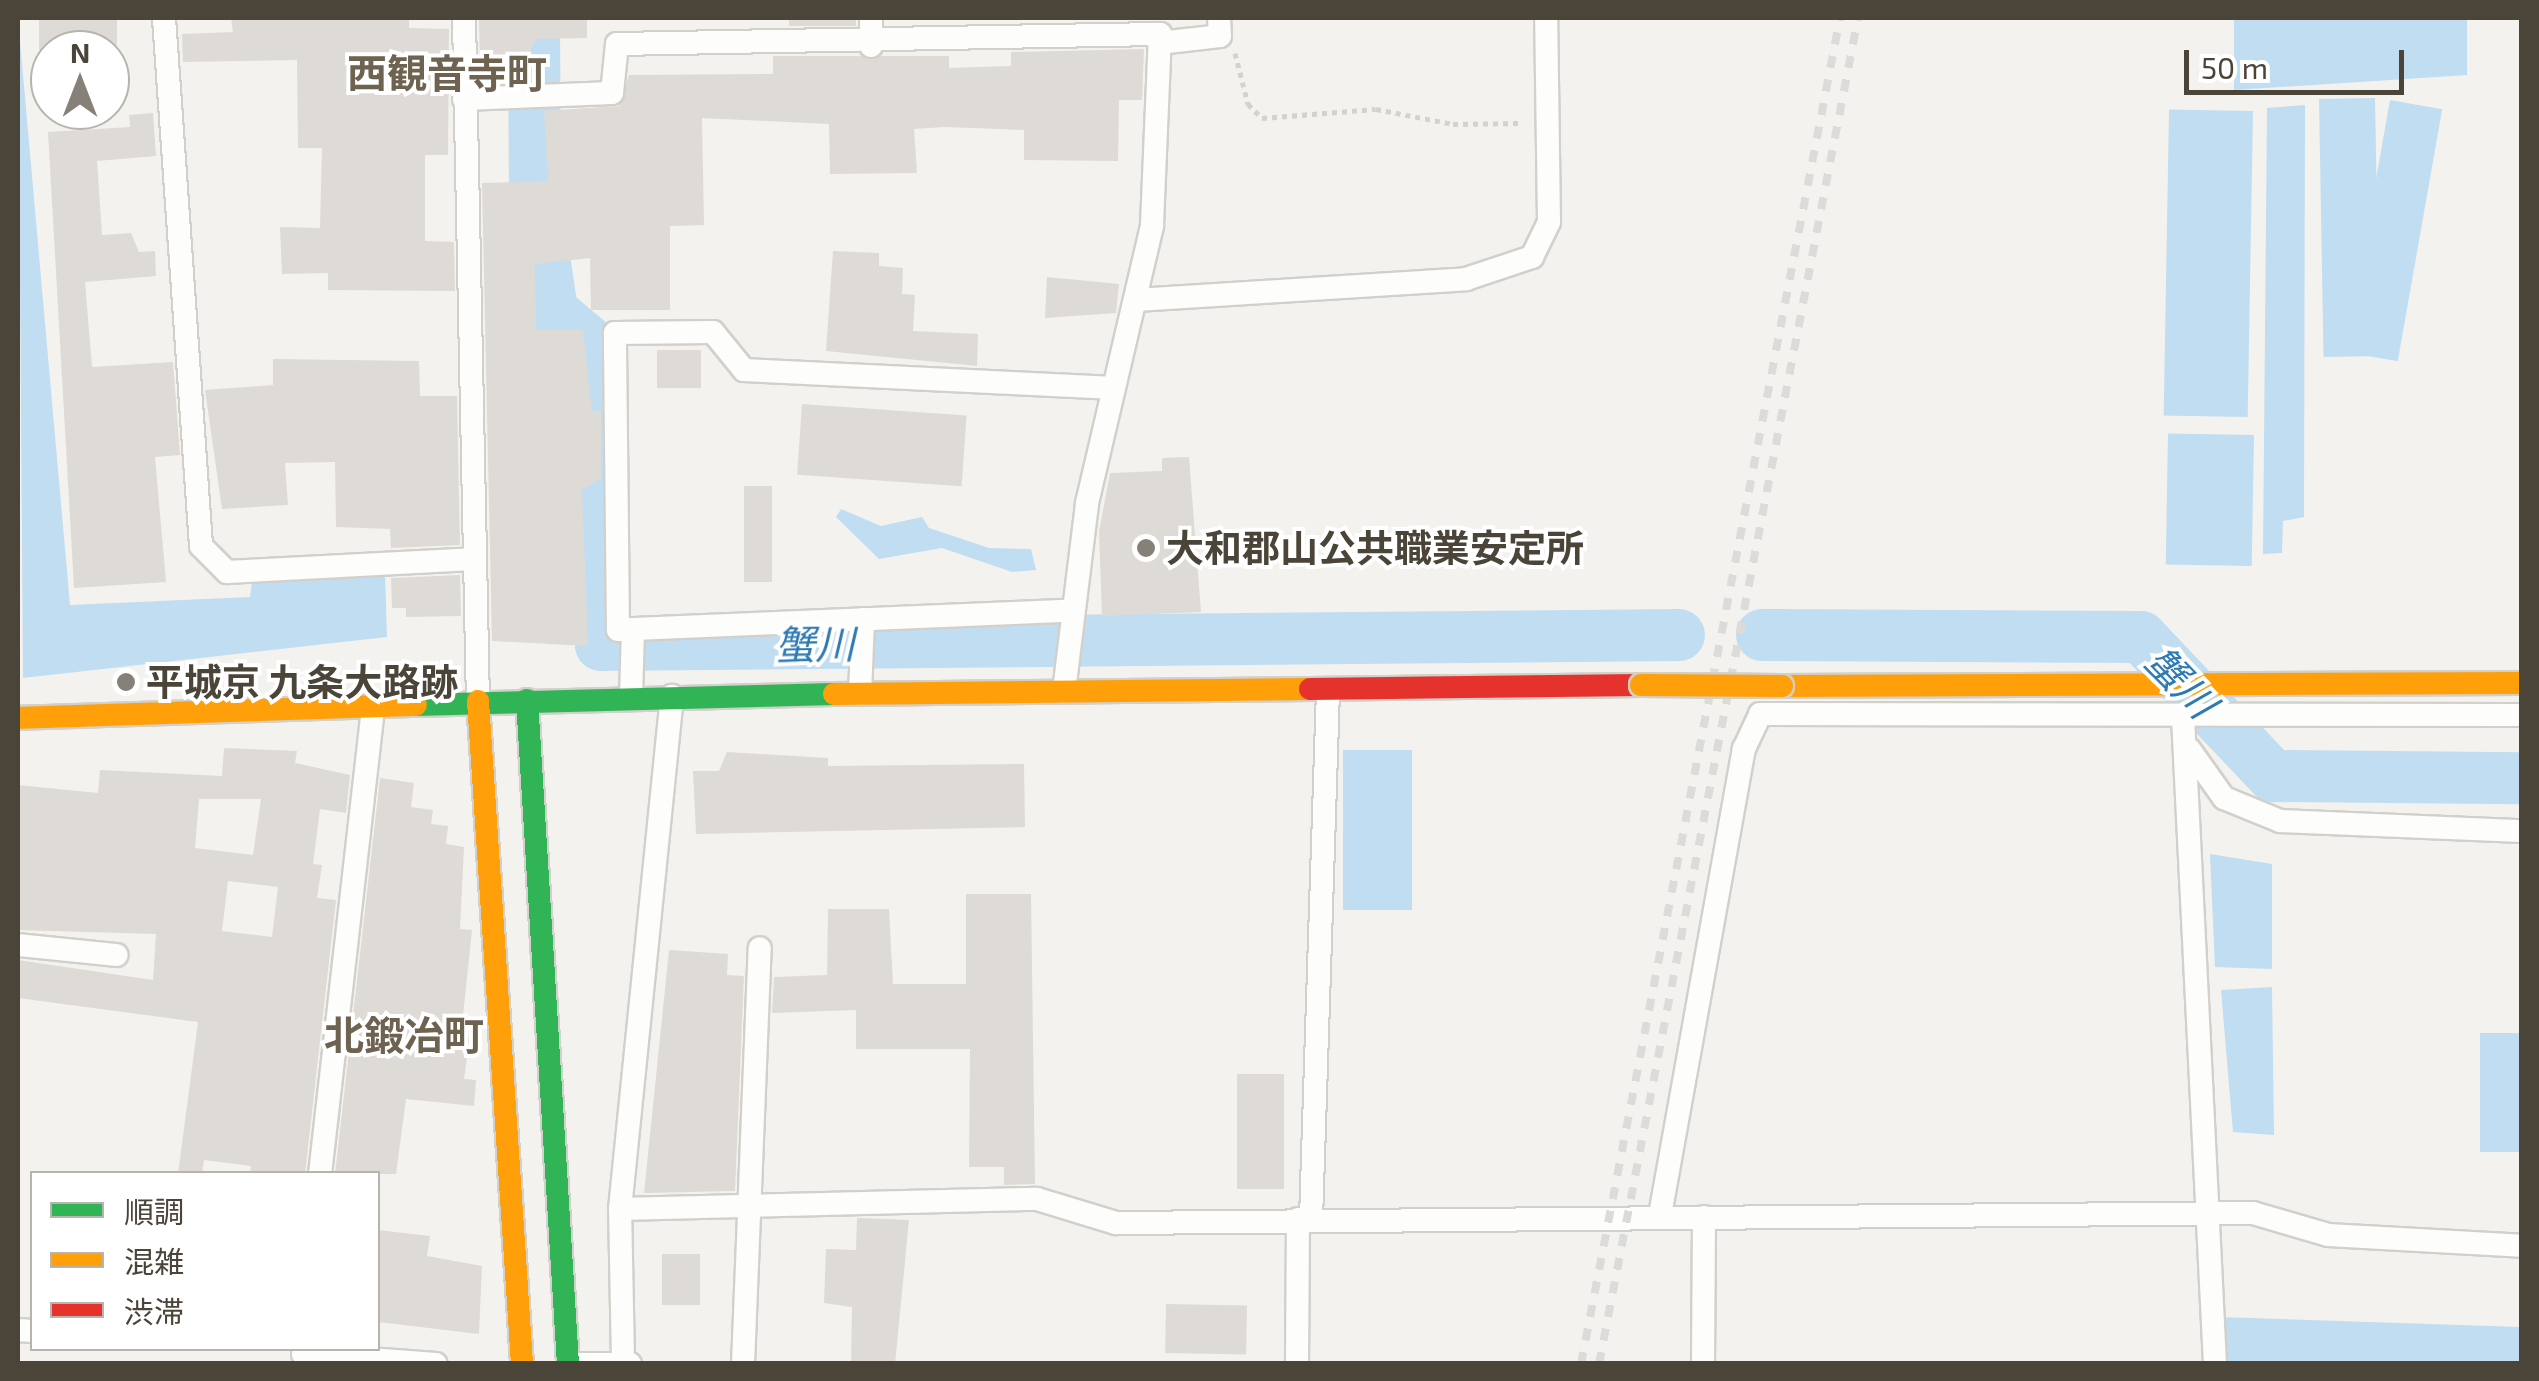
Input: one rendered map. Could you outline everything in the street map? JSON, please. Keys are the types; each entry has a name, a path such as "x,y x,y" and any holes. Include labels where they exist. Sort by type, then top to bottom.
{"street":[{"path":"164,18 201,546 226,572 473,559"},
{"path":"464,18 478,701 522,1364"},
{"path":"870,18 871,46"},
{"path":"1136,300 1506,272 1532,257 1549,222 1546,18"},
{"path":"1159,43 1220,27"},
{"path":"464,99 612,93 617,44 871,46 1160,34 1152,226 1068,610 1064,692"},
{"path":"1068,610 618,630 615,333 713,332 744,370 1114,388"},
{"path":"860,694 863,619"},
{"path":"631,697 632,629"},
{"path":"18,718 672,696 1642,685 2522,683"},
{"path":"1297,1364 1328,688"},
{"path":"578,1364 627,1363 620,1209 672,696"},
{"path":"527,700 568,1364"},
{"path":"320,1171 373,706"},
{"path":"1660,1214 1744,748 1760,714 2522,714"},
{"path":"2183,717 2189,748 2182,820 2210,1216 2215,1364"},
{"path":"2189,748 2224,798 2280,821 2522,831"},
{"path":"18,945 116,955"},
{"path":"743,1364 760,948"},
{"path":"620,1209 1037,1200 1116,1223 1660,1214 2210,1216 2253,1212 2328,1235 2522,1246"},
{"path":"1703,1364 1704,1216"},
{"path":"303,1355 436,1364"}],"path":[{"path":"1220,27 1233,46 1248,104 1262,118 1376,110 1453,124 1548,123"}],"water":[{"path":"18,18 70,605 250,597 252,581 385,575 387,637 23,678"},
{"path":"2234,18 2467,18 2467,75 2234,90"},
{"path":"2375,98 2380,356 2324,357 2319,99"},
{"path":"2390,100 2442,109 2398,361 2346,352"},
{"path":"2305,105 2304,517 2283,521 2282,553 2263,554 2267,108"},
{"path":"2169,110 2253,111 2248,417 2164,415"},
{"path":"2168,433 2254,435 2252,566 2166,564"},
{"path":"841,509 881,526 922,517 929,528 989,548 1031,549 1036,570 1012,572 942,548 879,559 836,517"},
{"path":"1343,750 1412,750 1412,910 1343,910"},
{"path":"2210,854 2272,864 2272,969 2215,967"},
{"path":"2272,987 2274,1135 2233,1132 2221,990"},
{"path":"2480,1033 2521,1033 2521,1152 2480,1152"},
{"path":"2221,1317 2521,1327 2521,1361 2228,1361"}],"building":[{"path":"39,18 117,18 117,30 39,30"},
{"path":"231,18 409,18 409,28 449,29 448,155 425,155 425,241 454,242 455,291 328,290 328,273 282,274 280,227 320,228 322,148 298,148 297,60 183,62 182,34 233,32"},
{"path":"479,18 587,18 587,38 536,39 522,65 480,66"},
{"path":"789,18 856,18 856,26 789,26"},
{"path":"1144,49 1142,100 1119,100 1118,161 1024,160 1024,130 945,127 914,129 917,173 830,174 829,124 702,118 704,225 670,226 670,310 591,310 590,258 535,264 536,330 583,330 592,411 601,411 601,478 582,490 588,646 492,641 482,183 548,181 544,111 619,106 629,75 773,74 773,56 949,56 949,68 1011,66 1011,52"},
{"path":"153,113 156,156 97,161 102,235 131,233 139,252 155,251 156,276 85,282 92,367 173,362 180,455 155,457 166,582 74,588 48,132 130,130 130,115"},
{"path":"833,251 879,253 879,266 903,268 902,294 915,295 913,331 978,334 977,366 826,351"},
{"path":"1047,277 1119,284 1116,313 1045,318"},
{"path":"657,350 701,350 701,388 657,388"},
{"path":"273,359 419,361 420,396 457,396 460,545 391,548 390,529 336,527 335,462 285,463 288,505 222,509 205,390 273,385"},
{"path":"802,404 967,416 962,486 797,475"},
{"name":"大和郡山公共職業安定所","path":"1189,457 1201,612 1102,616 1099,532 1110,473 1162,471 1162,458"},
{"path":"744,486 772,486 772,582 744,582"},
{"path":"460,575 461,616 406,617 406,608 392,608 391,578"},
{"path":"224,748 297,751 295,763 350,775 346,813 320,809 313,864 322,865 317,898 336,900 305,1171 250,1171 251,1166 204,1160 202,1171 178,1171 198,1022 18,998 18,960 153,980 156,934 18,930 18,785 98,793 100,770 222,776","holes":["199,799 261,799 253,855 195,848","228,881 278,887 272,937 222,931"]},
{"path":"727,752 828,758 828,766 1024,764 1025,827 696,834 693,771 719,771"},
{"path":"380,778 414,783 411,807 433,810 431,824 448,826 446,844 464,847 460,929 472,930 461,1035 470,1036 464,1079 476,1080 474,1106 406,1099 396,1174 335,1171"},
{"path":"966,894 1031,894 1035,1184 1004,1185 1004,1167 969,1167 970,1049 856,1049 856,1010 772,1013 774,977 827,975 828,909 889,909 893,984 966,984"},
{"path":"669,950 728,954 727,975 744,976 735,1191 644,1193"},
{"path":"1237,1074 1284,1074 1284,1189 1237,1189"},
{"path":"857,1218 909,1220 895,1364 851,1364 852,1307 824,1303 826,1249 856,1250"},
{"path":"380,1230 430,1236 427,1256 482,1266 479,1334 380,1322"},
{"path":"662,1254 700,1254 700,1305 662,1305"},
{"path":"1166,1304 1247,1305 1246,1354 1165,1353"}],"waterway":[{"name":"蟹川","path":"534,18 535,196 552,311 595,347 601,645 1679,635"},
{"name":"蟹川","path":"1762,635 2141,637 2273,776 2522,778"}],"railway":[{"path":"1581,1364 1840,18"},
{"path":"1599,1364 1858,18"}],"traffic: fast":[{"path":"416,705 834,694"},
{"path":"527,700 568,1364"}],"traffic: slow":[{"path":"1782,686 2522,683"},
{"path":"1641,685 1782,686"},
{"path":"834,694 1310,689"},
{"path":"478,701 522,1364"},
{"path":"18,718 416,705"}],"traffic: jam":[{"path":"1310,689 1641,685"}],"place":[{"name":"大和郡山公共職業安定所","path":"1146,548"},
{"name":"平城京 九条大路跡","path":"126,682"}],"district":[{"name":"西観音寺町","path":"447,72"},
{"name":"北鍛冶町","path":"404,1034"}]}
